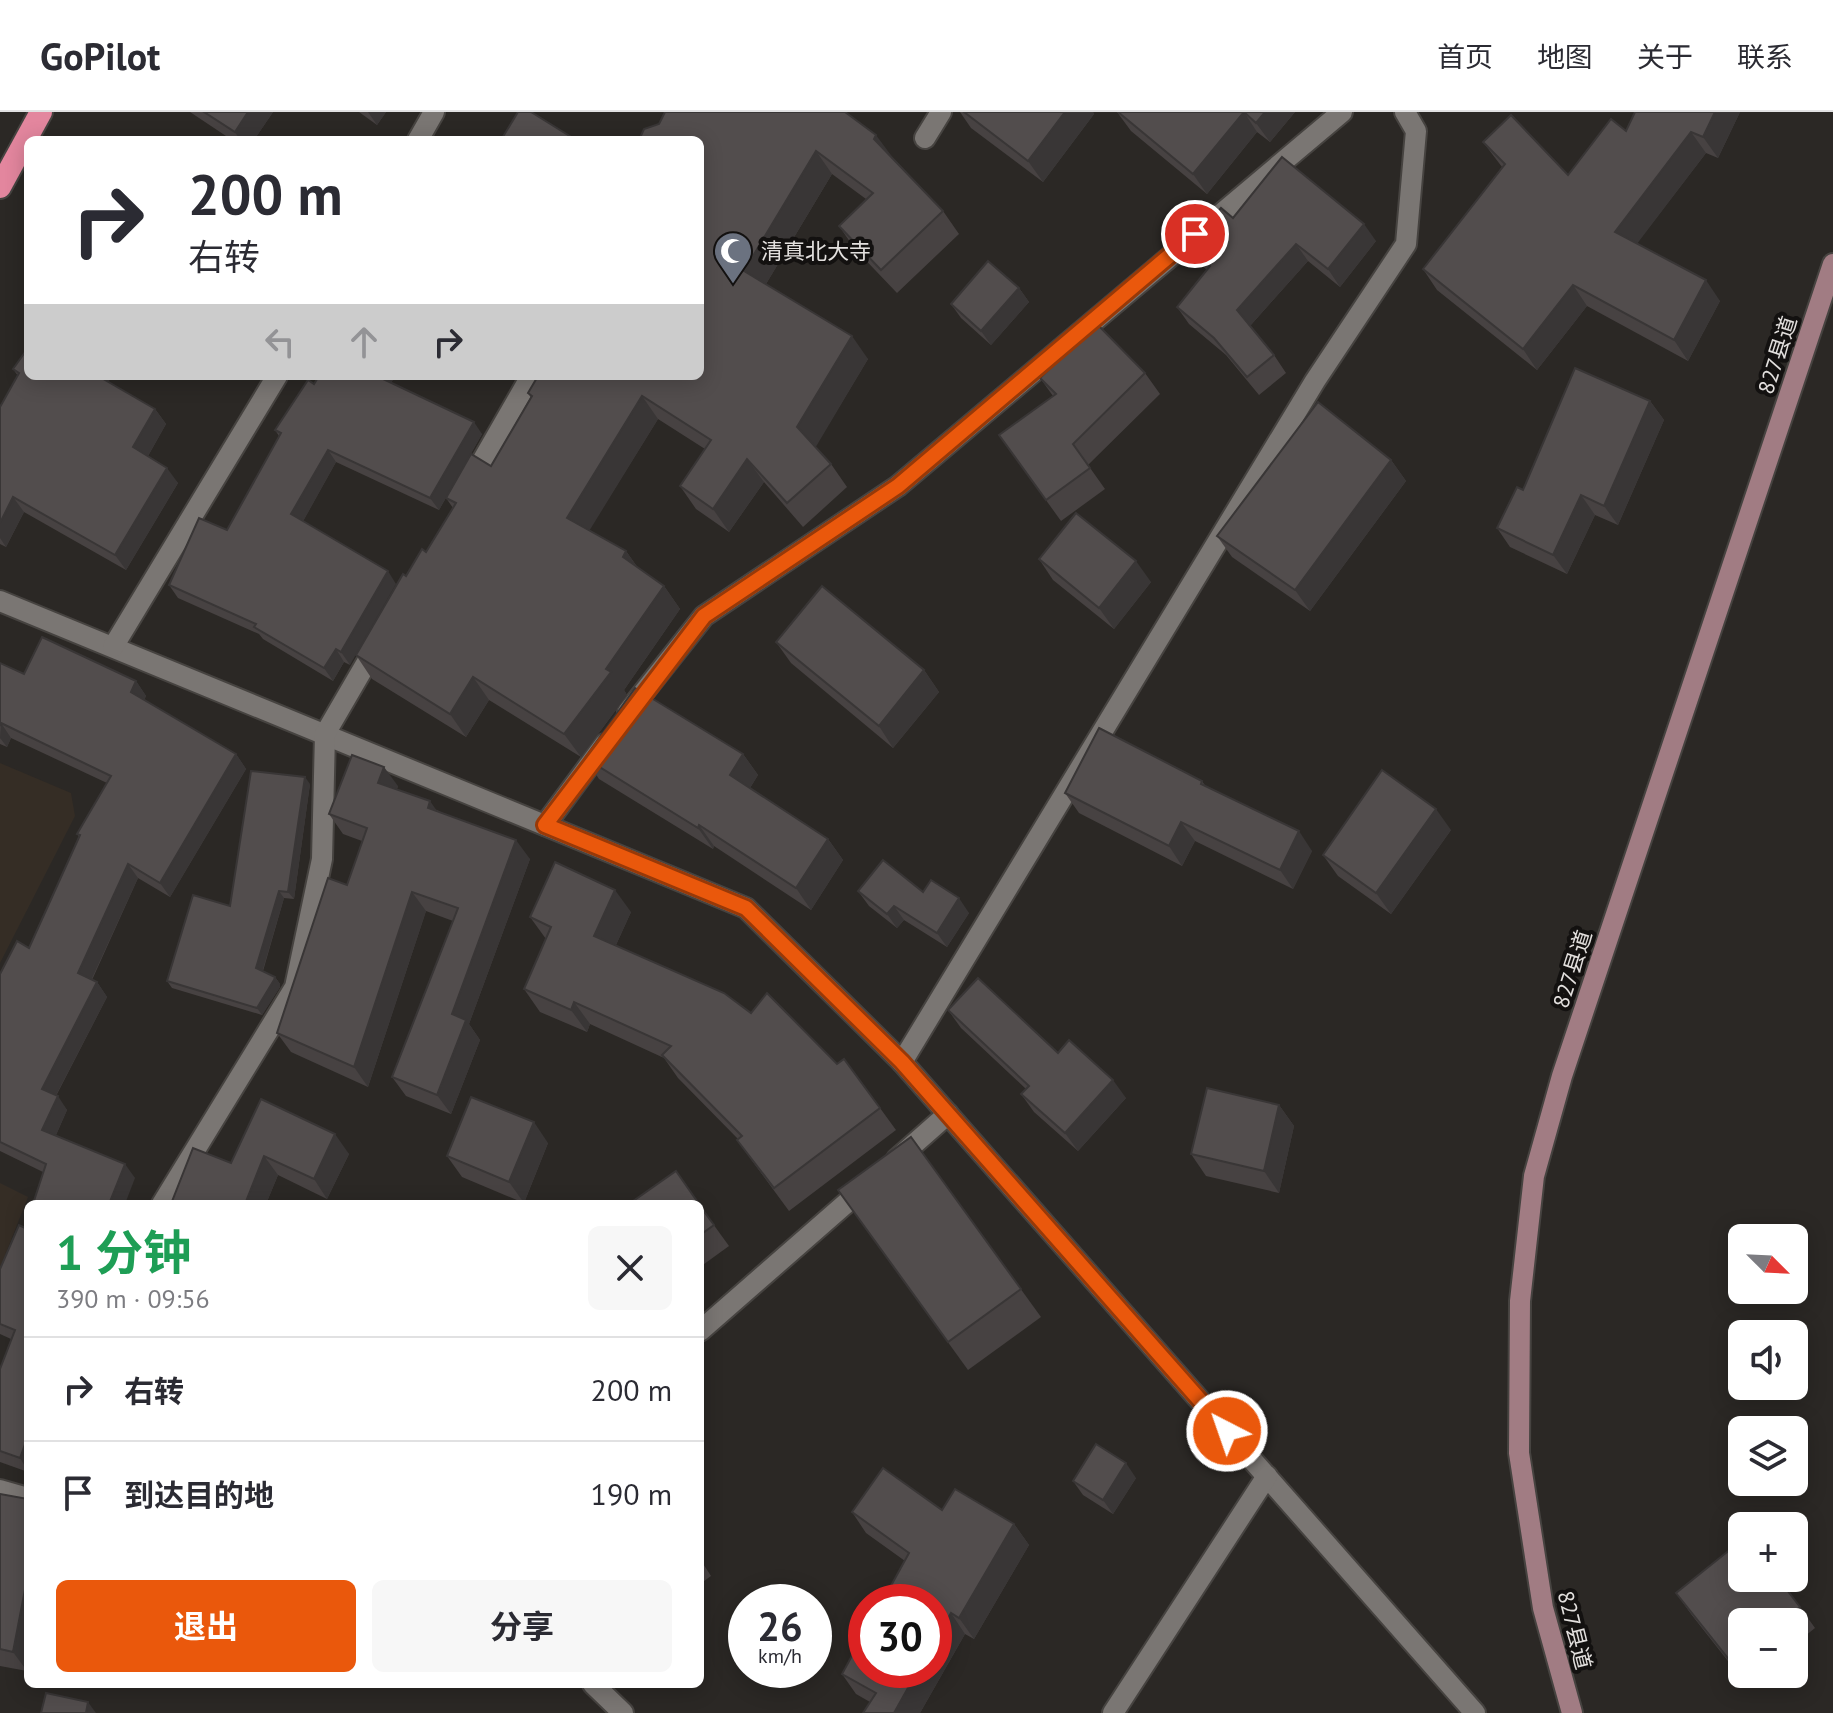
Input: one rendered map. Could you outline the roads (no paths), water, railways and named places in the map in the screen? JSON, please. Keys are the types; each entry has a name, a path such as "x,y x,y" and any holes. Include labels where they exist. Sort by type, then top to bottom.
{"highway":[{"path":"28,136 41,112"},
{"path":"0,187 24,143"}],"main road":[{"name":"827县道","path":"1572,1713 1543,1608 1519,1453 1520,1301 1534,1176 1562,1076 1833,264"}],"street":[{"path":"420,136 434,112"},
{"path":"925,138 941,112"},
{"path":"545,825 704,616 898,486 1342,112"},
{"path":"902,1062 1315,381 1406,244 1416,131 1405,112"},
{"path":"113,647 275,380"},
{"path":"460,500 529,380"},
{"path":"0,601 746,908 902,1062 1475,1713"},
{"path":"164,1200 295,987 322,859 325,734 389,624"},
{"path":"704,1328 948,1114"},
{"path":"1113,1713 1267,1476"},
{"path":"0,1490 24,1497"},
{"path":"597,1688 623,1713"}],"place":[{"name":"清真北大寺","path":"733,285"}]}
